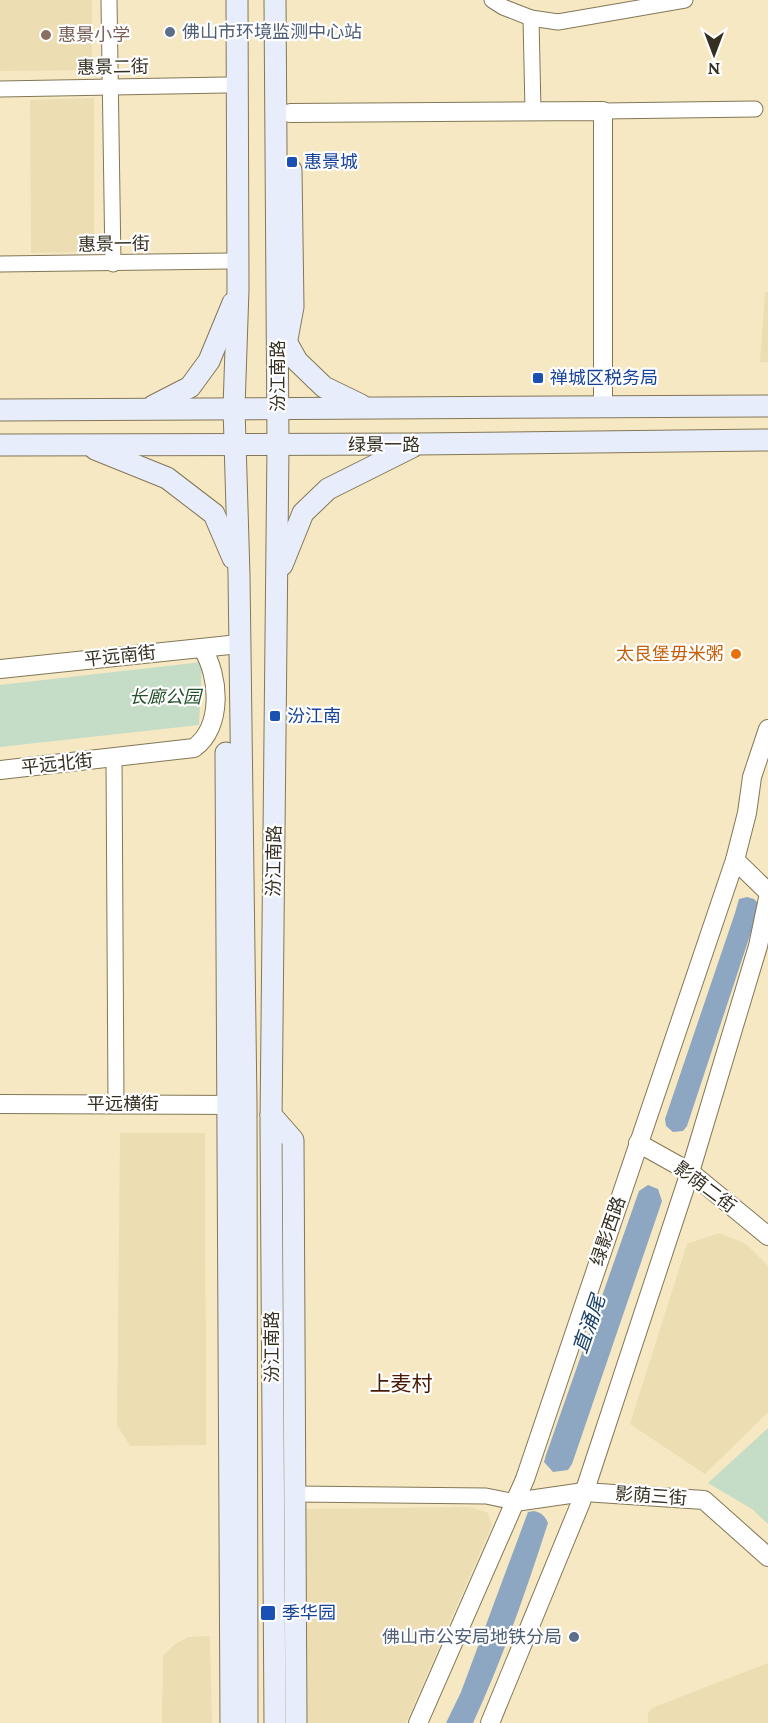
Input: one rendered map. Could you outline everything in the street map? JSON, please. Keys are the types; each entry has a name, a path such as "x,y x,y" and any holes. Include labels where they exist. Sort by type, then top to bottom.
{"main road":[{"path":"225,0 228,314"},
{"path":"148,409 190,387 209,361 238,289 237,0"},
{"name":"汾江南路","path":"275,0 282,335 278,408 271,1115 275,1723"},
{"path":"289,0 293,307 282,335 297,361 324,387 367,408"},
{"name":"汾江南路","path":"238,289 234,408 239,574 232,644 238,1494 247,1723"},
{"name":"绿景一路","path":"0,410 768,406"},
{"name":"绿景一路","path":"0,445 278,445 768,440"},
{"path":"277,577 303,513 328,489 417,444"},
{"path":"83,445 167,478 214,514 239,574"},
{"path":"224,535 232,644 226,675 226,745 237,1105"},
{"path":"271,1115 293,1140 296,1723"},
{"path":"272,1185 293,1185"},
{"path":"231,1723 238,1494"},
{"path":"273,1494 295,1494"}],"street":[{"path":"109,0 113,264"},
{"path":"492,0 503,8 531,18 558,22 685,0"},
{"path":"531,18 533,111"},
{"name":"惠景二街","path":"0,88 226,85"},
{"path":"290,113 755,109"},
{"path":"603,111 603,406"},
{"name":"惠景一街","path":"0,264 228,261"},
{"name":"平远南街","path":"0,669 232,644"},
{"path":"194,748 204,741 215,716 214,675 202,648"},
{"name":"绿影西路","path":"418,1723 525,1479 735,860 747,813 760,780 768,729"},
{"name":"平远北街","path":"0,770 226,745"},
{"path":"114,758 116,1104"},
{"path":"735,860 768,892"},
{"path":"490,1723 584,1492 690,1172 758,946 768,898"},
{"name":"平远横街","path":"0,1104 237,1105"},
{"name":"影荫二街","path":"638,1143 690,1172 768,1236"},
{"name":"影荫三街","path":"515,1502 584,1492 704,1500 768,1557"},
{"path":"295,1494 486,1496 515,1502"}],"shaded area":[{"name":"惠景小学","path":"0,0 92,0 92,70 0,71"},
{"path":"94,98 94,252 31,253 30,100"},
{"path":"765,292 768,292 768,362 760,362"},
{"path":"120,1133 205,1133 206,1445 130,1446 117,1425"},
{"path":"719,1233 746,1244 768,1266 768,1412 705,1474 630,1424 687,1244"},
{"path":"470,1507 488,1513 492,1525 406,1723 302,1723 301,1509"},
{"path":"210,1636 212,1723 162,1723 163,1656 174,1645 188,1637"},
{"path":"768,1663 768,1723 648,1723 648,1713 652,1708"}],"green space":[{"name":"长廊公园","path":"202,662 199,725 0,747 0,685"},
{"path":"768,1428 768,1524 752,1509 708,1483"}],"water":[{"path":"747,897 754,899 760,905 687,1126 683,1131 673,1132 666,1126 665,1119 739,899"},
{"path":"648,1185 658,1189 662,1201 572,1464 568,1470 553,1472 544,1462 546,1455 639,1191"},
{"path":"534,1511 543,1515 548,1523 523,1599 494,1674 473,1723 446,1723 461,1692 528,1512"}],"place":[{"name":"佛山市环境监测中心站","path":"170,32"},
{"name":"惠景小学","path":"46,35"},
{"name":"惠景城","path":"292,162"},
{"name":"禅城区税务局","path":"538,378"},
{"name":"太艮堡毋米粥","path":"736,654"},
{"name":"汾江南","path":"275,716"},
{"name":"季华园","path":"268,1613"},
{"name":"佛山市公安局地铁分局","path":"574,1637"}],"district":[{"name":"上麦村","path":"401,1384"}],"water label":[{"name":"直涌尾","path":"589,1324"}]}
